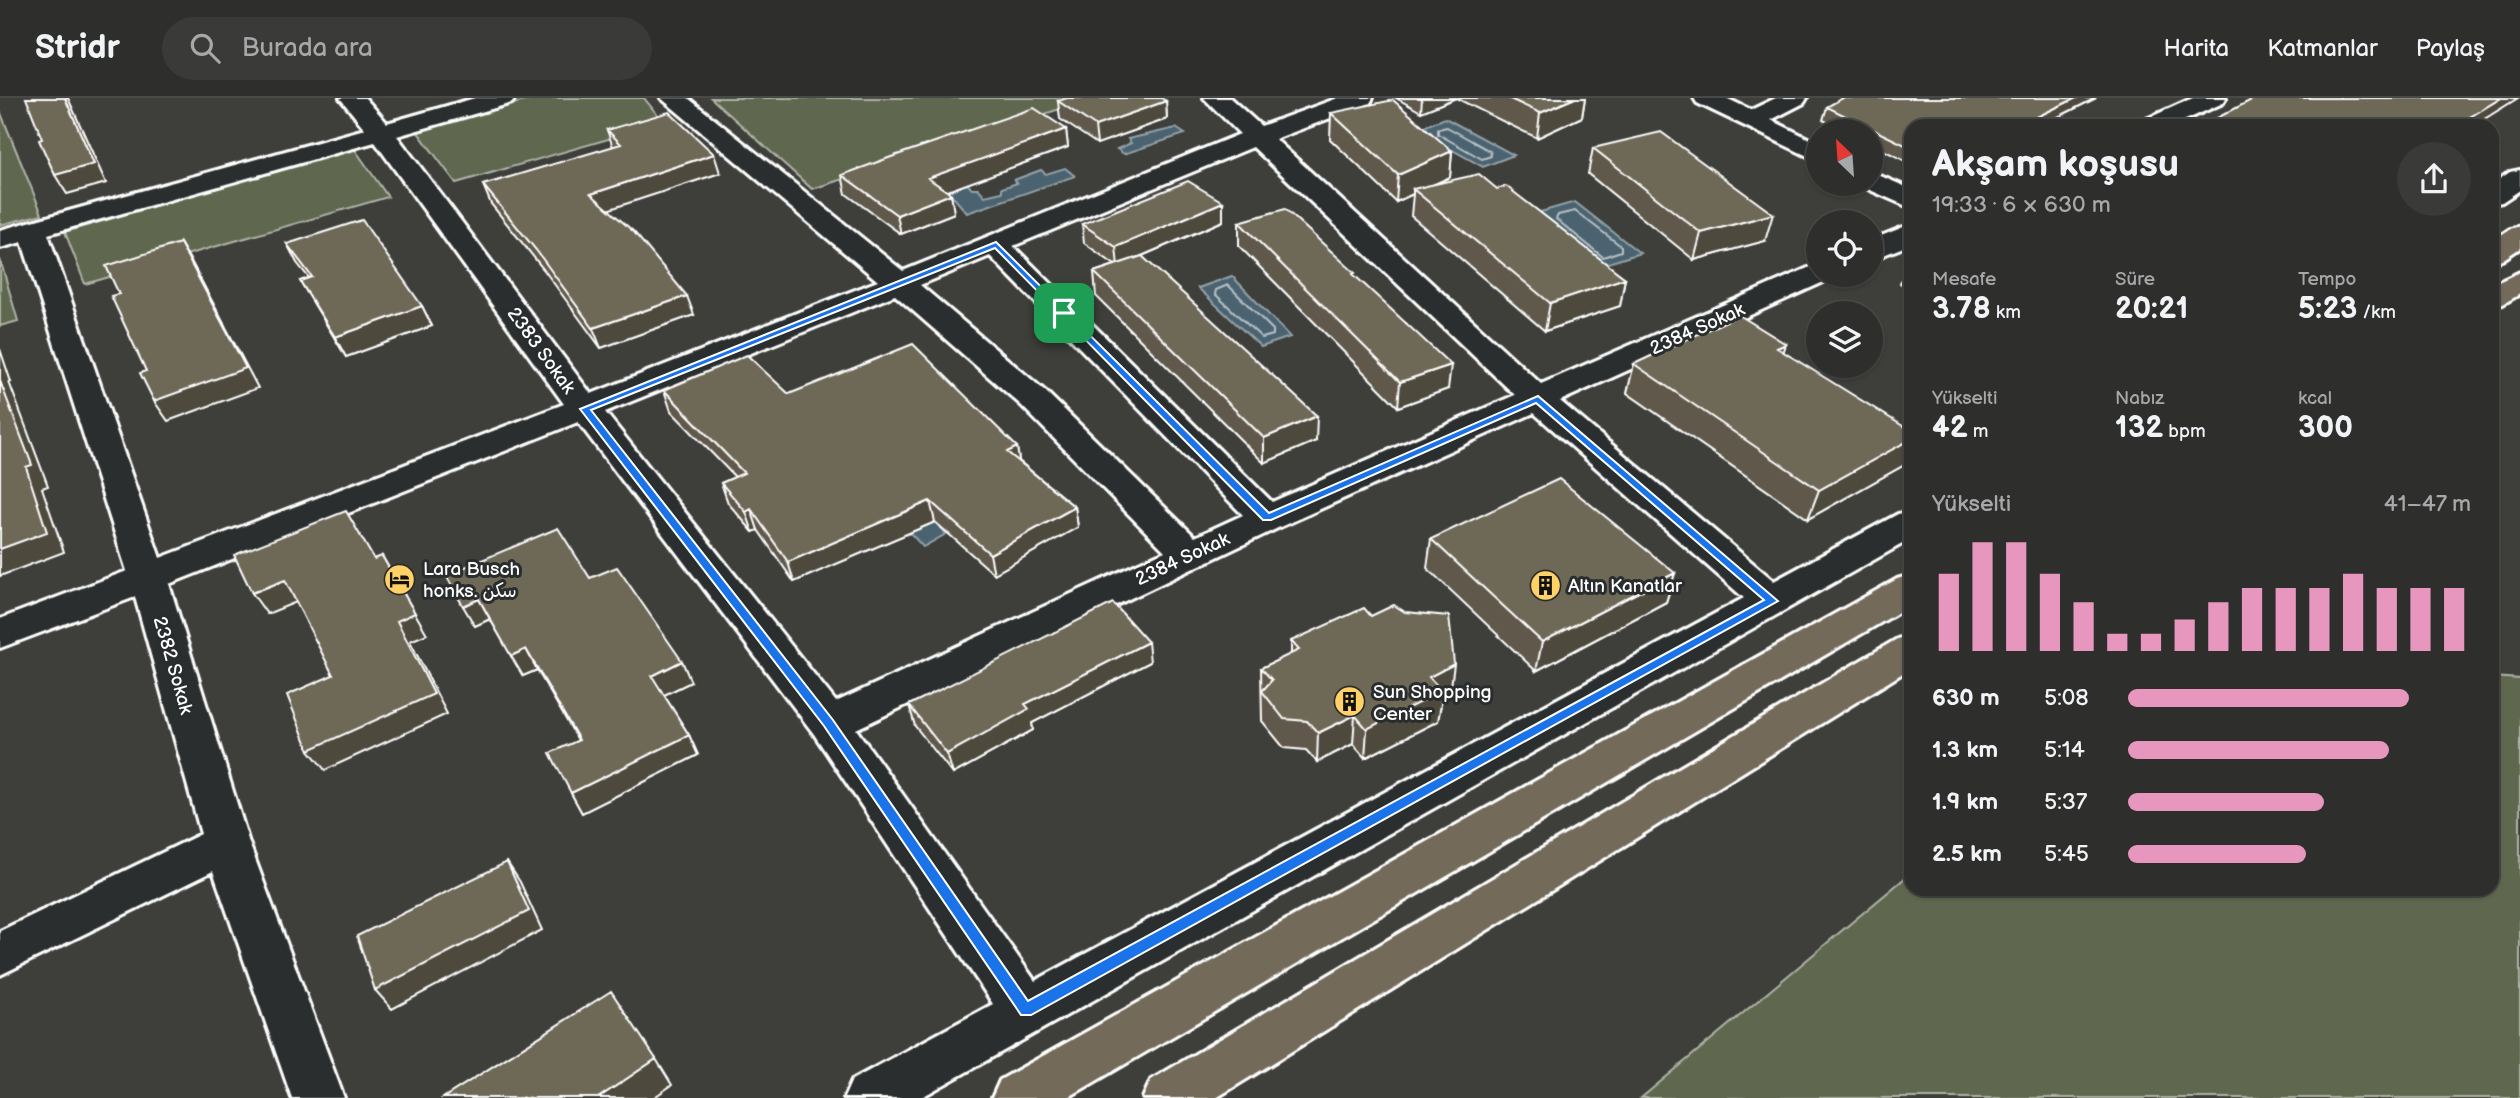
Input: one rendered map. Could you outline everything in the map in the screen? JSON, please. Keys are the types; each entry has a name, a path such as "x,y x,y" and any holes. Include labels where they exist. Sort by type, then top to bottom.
{"main road":[{"path":"2499,249 2520,235"},
{"path":"2499,294 2520,281"},
{"path":"1018,1098 1904,591"},
{"path":"1169,1098 1904,653"}],"street":[{"name":"2383 Sokak","path":"352,98 381,132 585,409 829,723 1026,1010"},
{"path":"16,235 503,98"},
{"path":"673,98 899,283 1033,398 1190,554"},
{"path":"1216,98 1538,399 1772,601"},
{"path":"0,634 585,409 996,245 1254,136 1361,98"},
{"path":"1706,98 1806,147"},
{"path":"1752,120 1795,98"},
{"path":"2167,119 2214,98"},
{"path":"2499,192 2520,178"},
{"path":"1883,186 1904,196"},
{"name":"2382 Sokak","path":"16,235 148,577 226,843 318,1098"},
{"path":"1883,246 1904,236"},
{"path":"996,245 1267,518"},
{"name":"2384 Sokak","path":"829,723 1267,518 1806,279"},
{"path":"870,1098 1904,527"},
{"path":"0,954 226,843"}],"green space":[{"path":"535,98 644,98 664,123 456,183 417,131"},
{"path":"711,98 1094,98 812,189"},
{"path":"0,111 42,214 0,225"},
{"path":"354,148 388,197 85,284 65,232"},
{"path":"0,259 18,321 0,326"},
{"path":"2499,678 2520,679 2520,1098 1641,1098 1904,879 1904,896 2499,896"}],"water":[{"path":"1445,118 1514,155 1483,167 1416,130"},
{"path":"1176,128 1185,134 1124,154 1117,149 1131,143 1128,139"},
{"path":"1065,168 1075,176 967,213 936,177 952,172 972,188 978,188 985,196 1002,192 1002,188 1017,183 1014,180 1041,170 1046,174"},
{"path":"1575,202 1640,253 1602,265 1537,213"},
{"path":"1232,276 1290,337 1261,347 1198,288"},
{"path":"913,499 946,534 923,547 889,510"}],"building":[{"path":"26,98 65,98 94,164 55,175 39,140 42,139"},
{"path":"1067,98 1161,98 1166,101 1095,126 1058,101"},
{"path":"1508,98 1575,98 1540,113"},
{"path":"1843,98 2076,98 2032,119 1904,119 1904,145 1883,134 1883,119 1852,119 1827,107"},
{"path":"2255,98 2501,98 2466,119 2215,119"},
{"path":"1393,100 1452,151 1398,175 1331,113"},
{"path":"1034,108 1066,129 928,178 951,194 897,215 842,175 894,156"},
{"path":"669,112 714,154 591,194 634,232 687,296 593,328 536,250 483,185 621,144 607,130"},
{"path":"1661,132 1773,214 1701,233 1593,148"},
{"path":"1479,174 1497,189 1506,186 1625,278 1550,303 1413,189"},
{"path":"1188,181 1223,202 1116,247 1082,224"},
{"path":"1285,209 1451,365 1400,382 1239,222"},
{"path":"362,220 422,306 335,337 300,281 312,277 287,244"},
{"path":"180,243 246,368 154,401 140,373 146,371 111,296 119,294 106,266"},
{"path":"1142,256 1317,416 1264,438 1094,272"},
{"path":"1739,315 1786,344 1777,348 1806,366 1806,378 1825,378 1904,427 1904,443 1819,490 1634,364"},
{"path":"913,344 1017,447 1007,452 1075,507 990,554 930,501 788,562 751,509 746,512 721,483 744,473 664,390 747,355 789,394"},
{"path":"0,381 32,465 26,467 47,532 0,549"},
{"name":"Altın Kanatlar","path":"1559,479 1675,573 1542,642 1431,539"},
{"path":"346,511 374,559 382,556 415,613 397,621 434,694 309,750 287,695 333,675 285,580 252,593 234,555"},
{"path":"558,528 590,578 617,567 682,661 652,676 689,735 571,793 550,753 579,740 526,649 511,656 479,599 463,606 446,575"},
{"path":"1113,603 1148,642 1025,704 1029,709 947,754 909,705"},
{"name":"Sun Shopping Center","path":"1394,605 1405,612 1449,616 1454,664 1429,677 1442,691 1367,729 1355,715 1318,733 1307,721 1284,719 1262,691 1272,680 1261,668 1299,650 1291,641 1364,608 1371,616"},
{"path":"507,862 529,911 375,990 357,936"},
{"path":"611,991 656,1059 598,1098 443,1098"}],"place":[{"name":"Lara Busch honks. سكن","path":"400,579"},
{"name":"Altın Kanatlar","path":"1545,585"},
{"name":"Sun Shopping Center","path":"1350,702"}],"route":[{"path":"996,245 1064,313 1267,518 1538,399 1772,601 1026,1010 829,723 585,409 996,245"}]}
